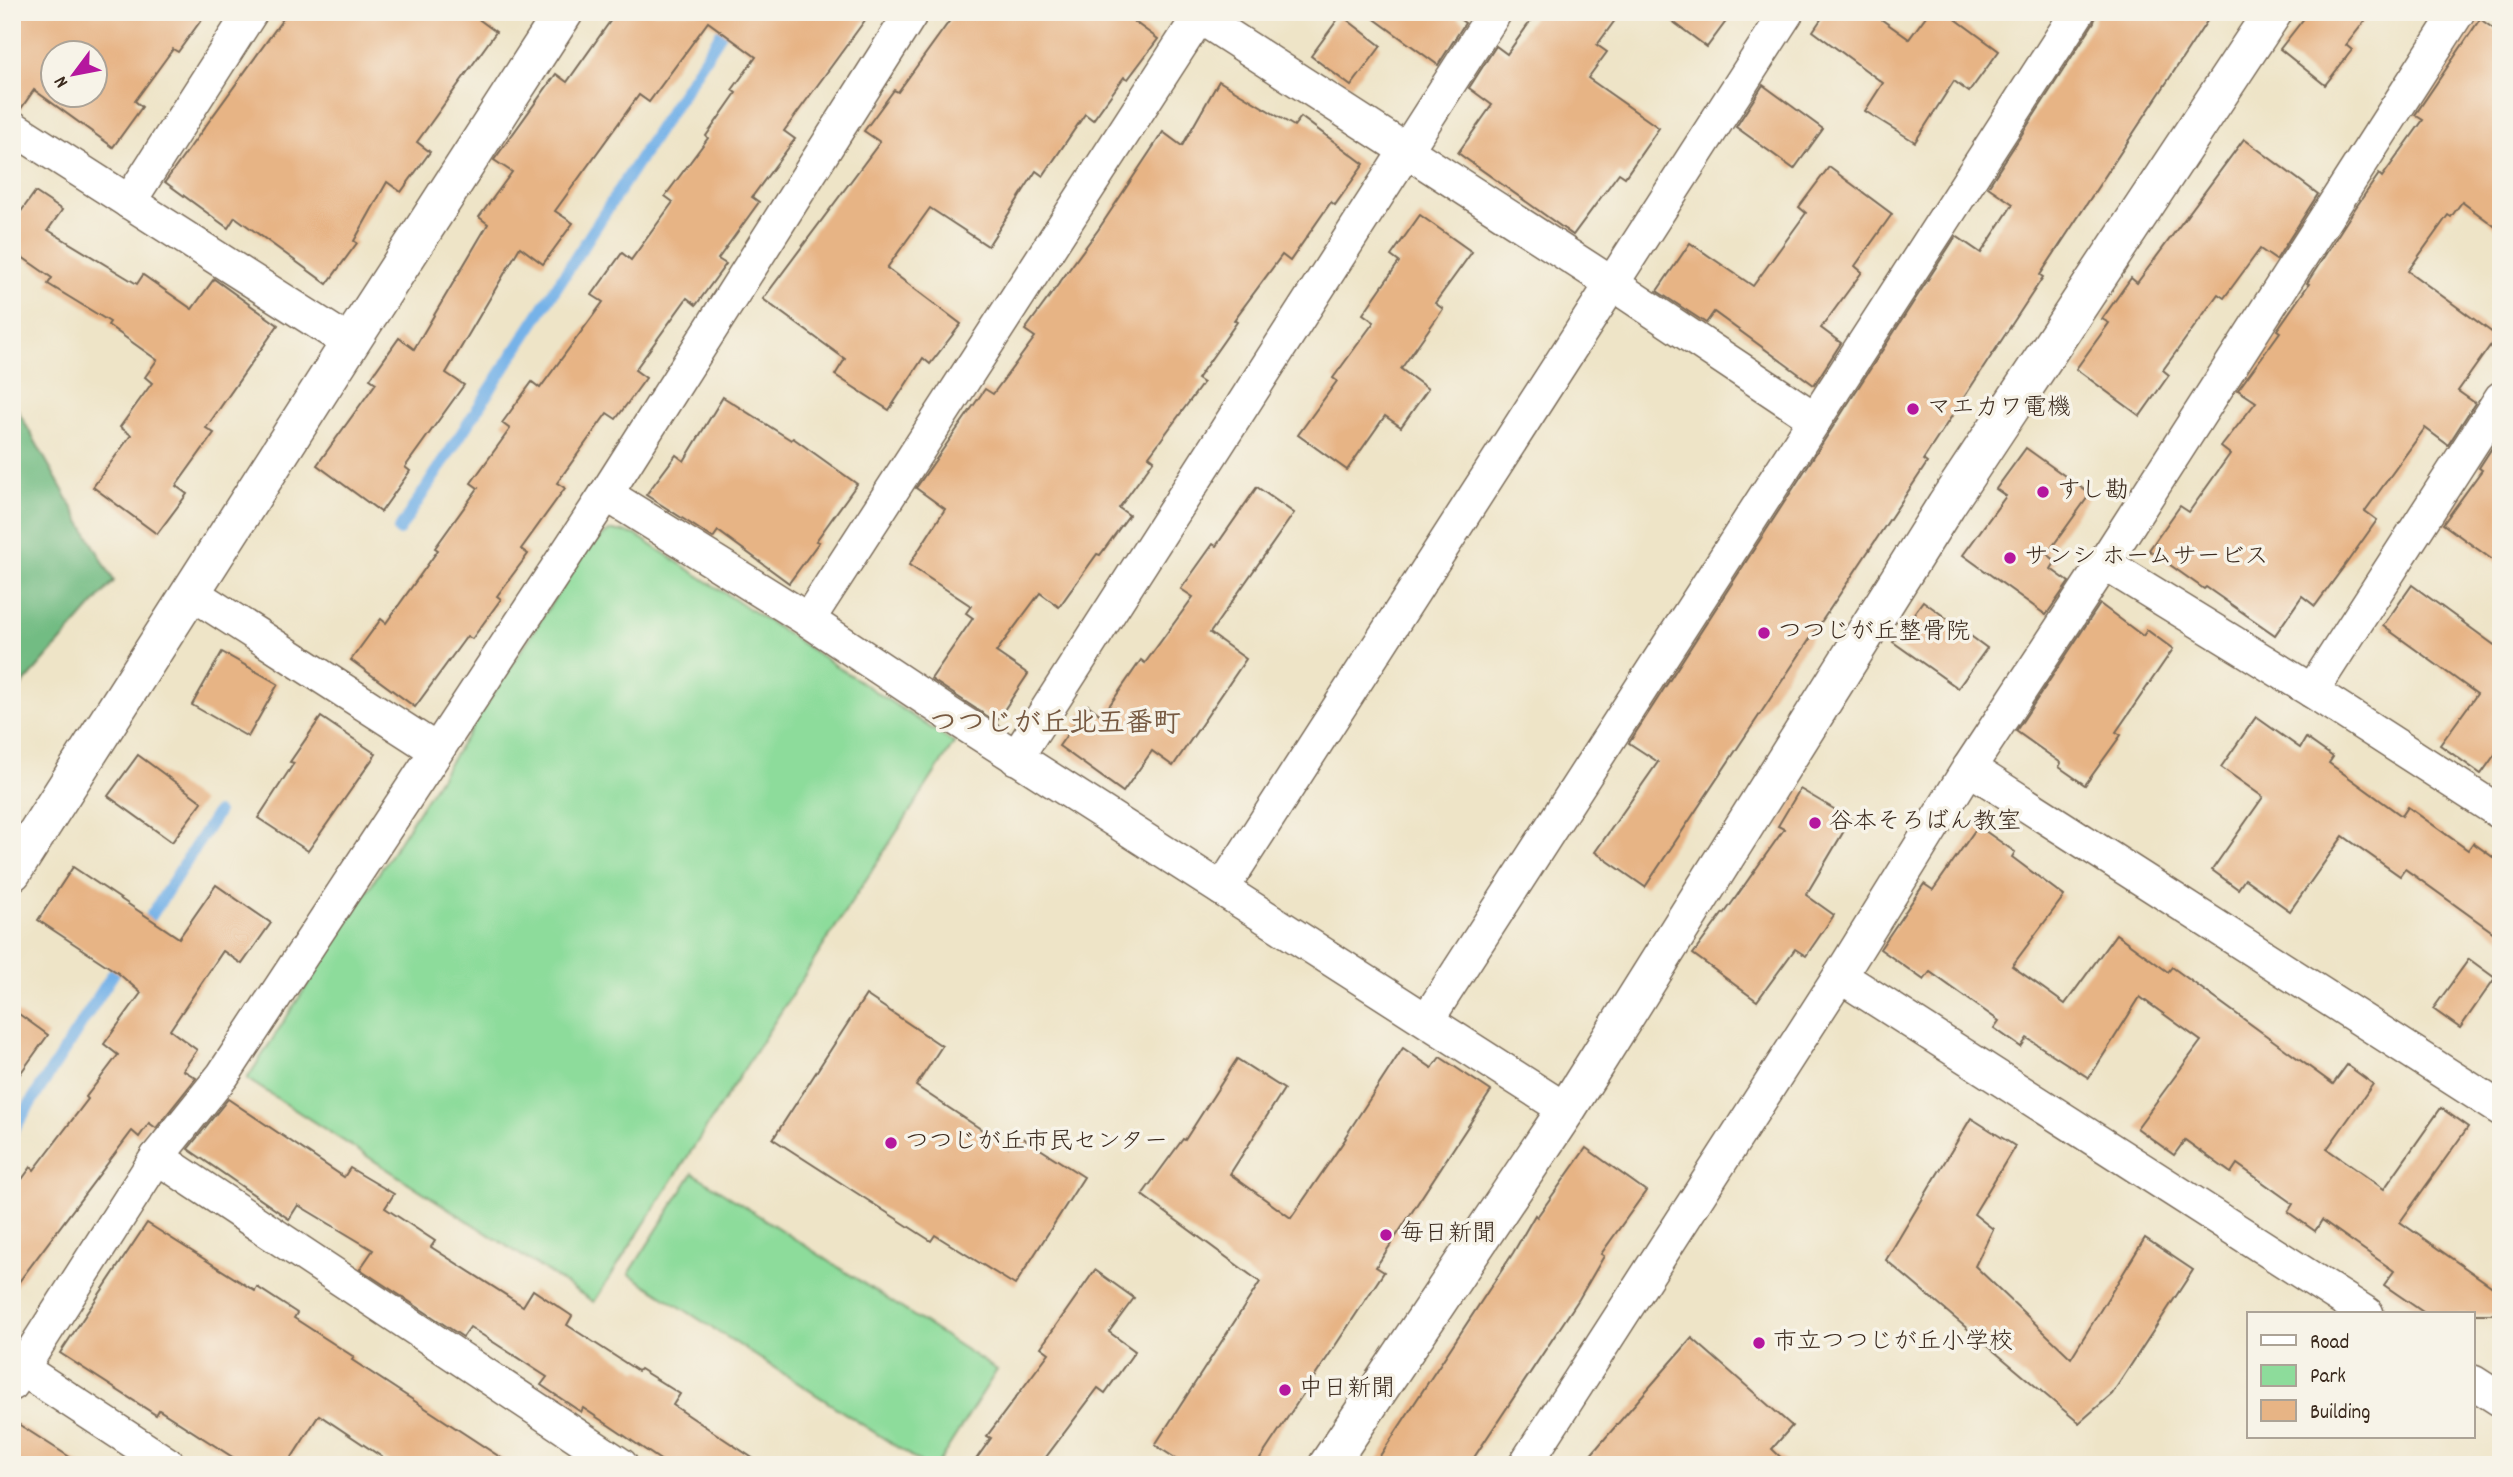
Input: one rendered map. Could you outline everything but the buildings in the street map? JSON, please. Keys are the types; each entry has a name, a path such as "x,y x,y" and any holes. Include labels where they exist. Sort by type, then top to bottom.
{"street":[{"path":"129,202 251,12"},
{"path":"12,872 564,12"},
{"path":"169,1465 17,1376 157,1157 223,1075 606,494 912,12"},
{"path":"1016,758 1495,12"},
{"path":"1222,890 1787,12"},
{"path":"1427,1020 2078,12"},
{"path":"1328,1465 1566,1110 1946,505 2273,12"},
{"path":"1525,1465 1840,976 1969,768 2458,12"},
{"path":"808,620 1198,14 1815,419"},
{"path":"12,127 350,343"},
{"path":"2312,691 2501,398"},
{"path":"606,494 808,620 1016,758 1566,1110"},
{"path":"2104,563 2312,691 2501,813"},
{"path":"192,593 436,750"},
{"path":"1969,768 2501,1109"},
{"path":"1840,976 2364,1312"},
{"path":"157,1157 621,1465"},
{"path":"2474,1383 2501,1400"}],"green space":[{"path":"12,400 114,581 12,697"},
{"path":"609,531 636,535 954,743 594,1302 247,1079 585,551"},
{"path":"693,1173 997,1370 937,1465 925,1465 629,1274"}],"waterway":[{"path":"399,530 735,12"},
{"path":"142,930 217,813"},
{"path":"12,1132 124,957"}],"place":[{"name":"マエカワ電機","path":"1913,409"},
{"name":"すし勘","path":"2043,492"},
{"name":"サンシ ホームサービス","path":"2010,558"},
{"name":"つつじが丘整骨院","path":"1764,633"},
{"name":"谷本そろばん教室","path":"1815,823"},
{"name":"つつじが丘市民センター","path":"891,1143"},
{"name":"毎日新聞","path":"1386,1235"},
{"name":"市立つつじが丘小学校","path":"1759,1343"},
{"name":"中日新聞","path":"1285,1390"}],"district":[{"name":"つつじが丘北五番町","path":"1055,726"}]}
